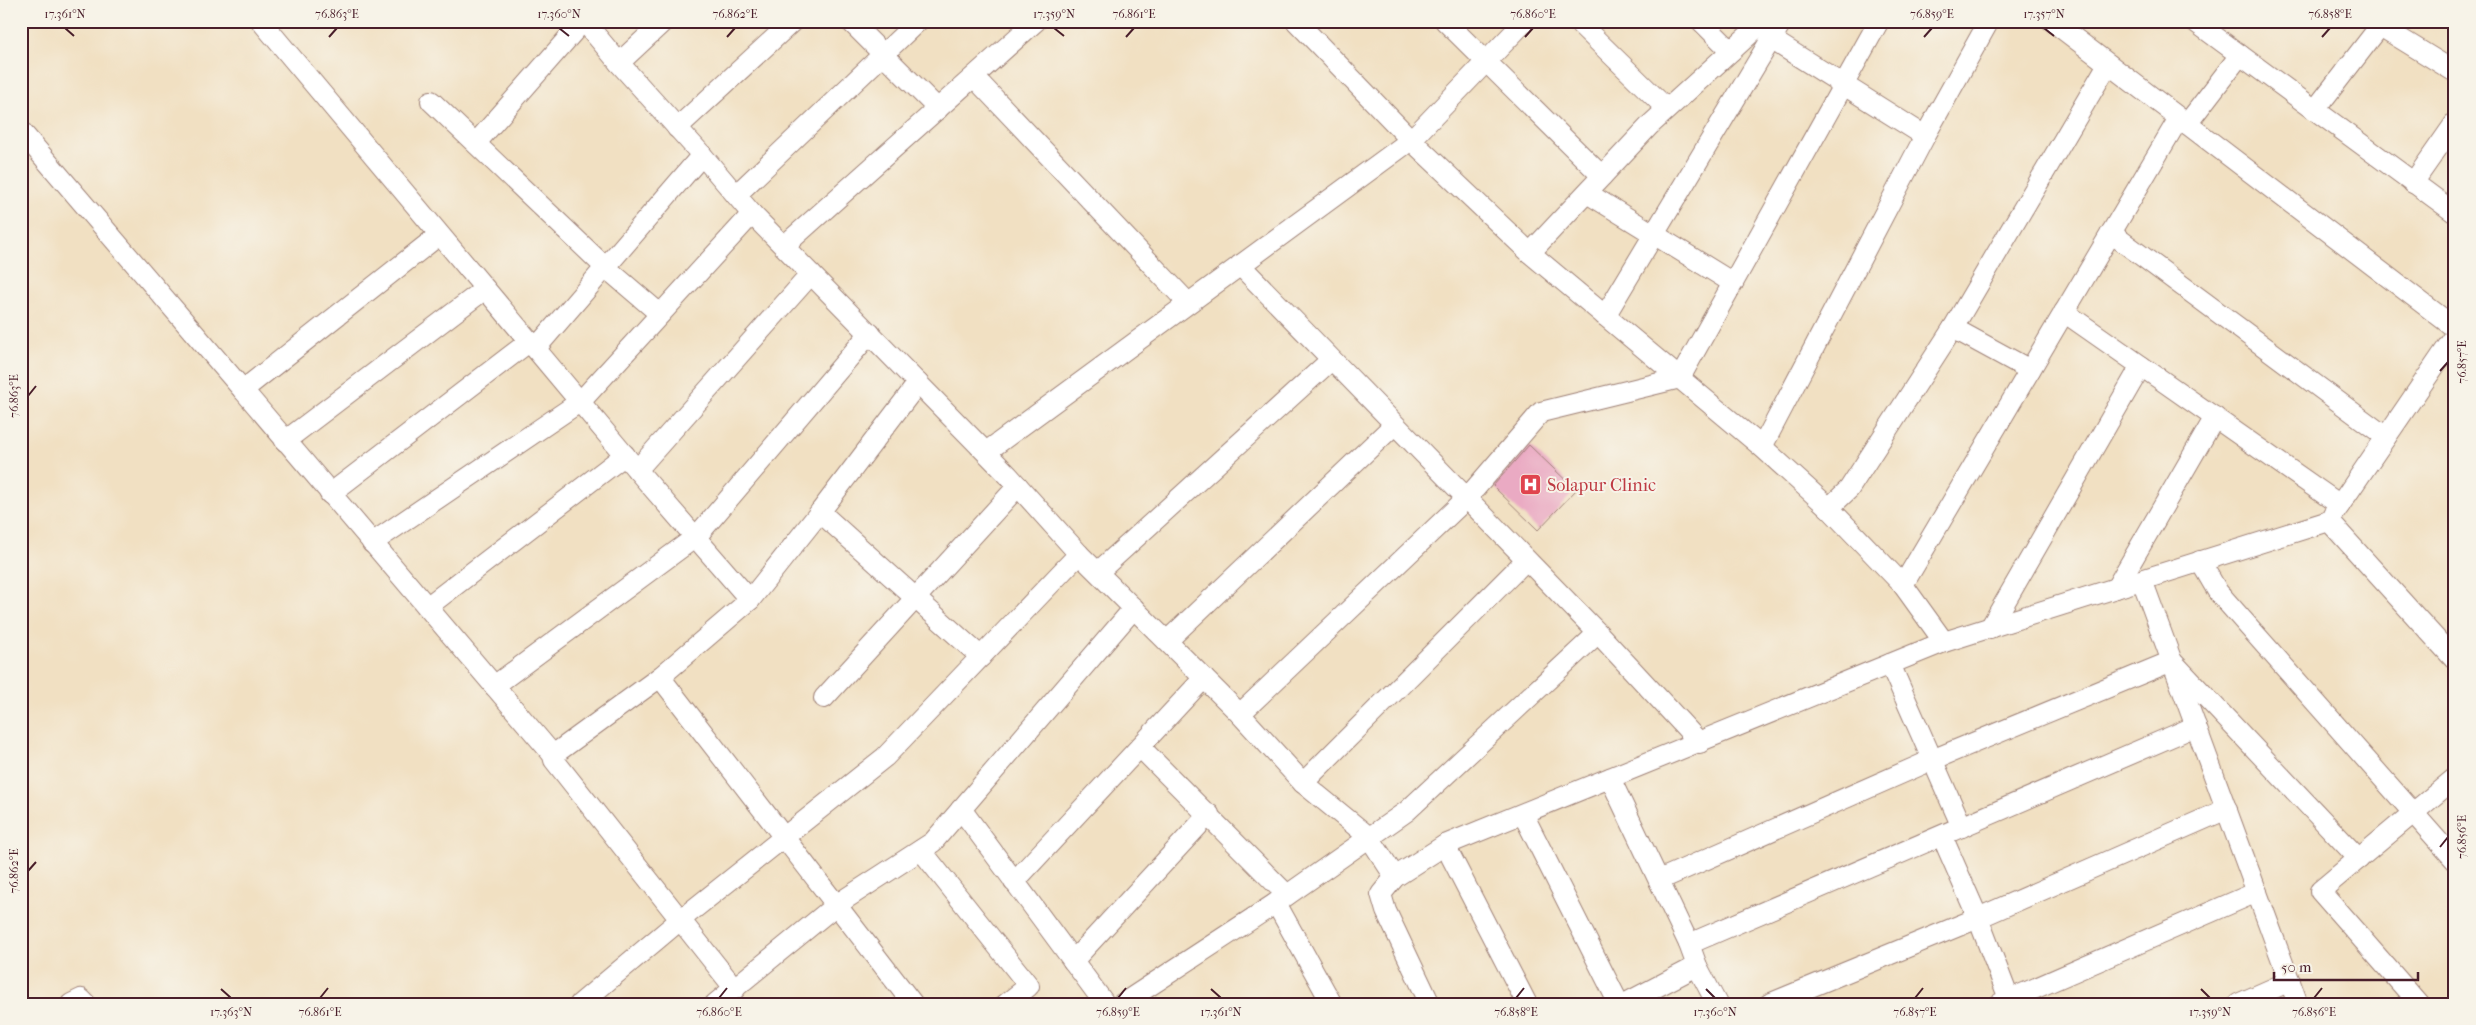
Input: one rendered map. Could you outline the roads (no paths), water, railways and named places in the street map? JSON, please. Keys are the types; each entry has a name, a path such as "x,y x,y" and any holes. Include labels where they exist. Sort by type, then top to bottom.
{"street":[{"path":"261,21 439,235 750,600"},
{"path":"476,143 584,21 752,214 986,452 1079,554 1240,714 1303,783 1369,837 1395,877"},
{"path":"619,63 664,21"},
{"path":"677,128 793,21"},
{"path":"850,21 938,109"},
{"path":"736,195 882,53 918,21"},
{"path":"784,246 1036,21"},
{"path":"1296,21 1411,140 1530,253 1762,447 1829,508 1903,585 1944,642"},
{"path":"1445,21 1602,176"},
{"path":"986,452 1411,140 1525,21"},
{"path":"1577,21 1667,108"},
{"path":"1701,21 1731,51"},
{"path":"1530,253 1667,108 1731,51 1782,21"},
{"path":"1240,714 1467,498 1541,412 1680,378 1879,21"},
{"path":"1762,447 1924,136 1989,21"},
{"path":"2052,21 2455,328"},
{"path":"2194,21 2455,214"},
{"path":"2315,110 2376,24 2455,72"},
{"path":"1768,30 1845,85 1924,136"},
{"path":"1605,316 1768,30"},
{"path":"1903,585 2111,233 2183,121 2240,55"},
{"path":"1829,508 1849,489 1953,328 2108,64"},
{"path":"974,77 1188,303"},
{"path":"431,101 605,268 660,314"},
{"path":"2413,183 2455,123"},
{"path":"21,131 553,755 554,760 735,989"},
{"path":"330,494 533,344 605,268 702,155"},
{"path":"1587,192 1733,283"},
{"path":"372,543 581,401 752,214"},
{"path":"2111,233 2386,437"},
{"path":"243,390 439,235"},
{"path":"1240,266 1467,498 1700,743"},
{"path":"427,607 631,462 811,274"},
{"path":"285,441 485,289"},
{"path":"2064,312 2215,417 2334,513 2455,660"},
{"path":"1953,328 2030,370"},
{"path":"494,686 696,536 870,333"},
{"path":"1430,1004 1386,911 1381,894 1395,877 1445,846 1944,642 2200,561 2334,513 2455,336"},
{"path":"1098,572 1331,360"},
{"path":"1990,628 2141,366"},
{"path":"553,755 660,677 750,600 918,383"},
{"path":"2116,588 2215,417"},
{"path":"1167,641 1394,425"},
{"path":"824,698 1018,486"},
{"path":"820,512 981,657"},
{"path":"580,1004 680,920 785,839 885,757 1079,554"},
{"path":"1303,783 1526,560"},
{"path":"2200,561 2218,592 2455,860"},
{"path":"2142,580 2298,1004"},
{"path":"715,1004 836,905 933,842 1134,608"},
{"path":"1122,1004 1282,899 1408,811 1598,634"},
{"path":"1659,880 1932,760 2172,661"},
{"path":"2172,661 2359,859"},
{"path":"1890,664 1962,827"},
{"path":"660,677 913,1004"},
{"path":"1014,882 1204,678"},
{"path":"1689,944 2196,726"},
{"path":"1140,747 1209,814 1282,899 1332,1004"},
{"path":"1610,778 1716,1004"},
{"path":"2419,1004 2320,891 2455,778"},
{"path":"961,809 1105,1004"},
{"path":"1769,1004 1978,918 2226,809"},
{"path":"1073,961 1209,814"},
{"path":"1523,814 1619,1004"},
{"path":"1942,836 1978,918 2006,1002 2257,892"},
{"path":"1445,846 1527,1004"},
{"path":"921,850 1029,986 1006,1004"},
{"path":"1624,1004 1697,966"},
{"path":"2238,1004 2290,981"},
{"path":"71,1004 81,1000 86,1004"}],"place":[{"name":"Solapur Clinic","path":"1531,485"}]}
